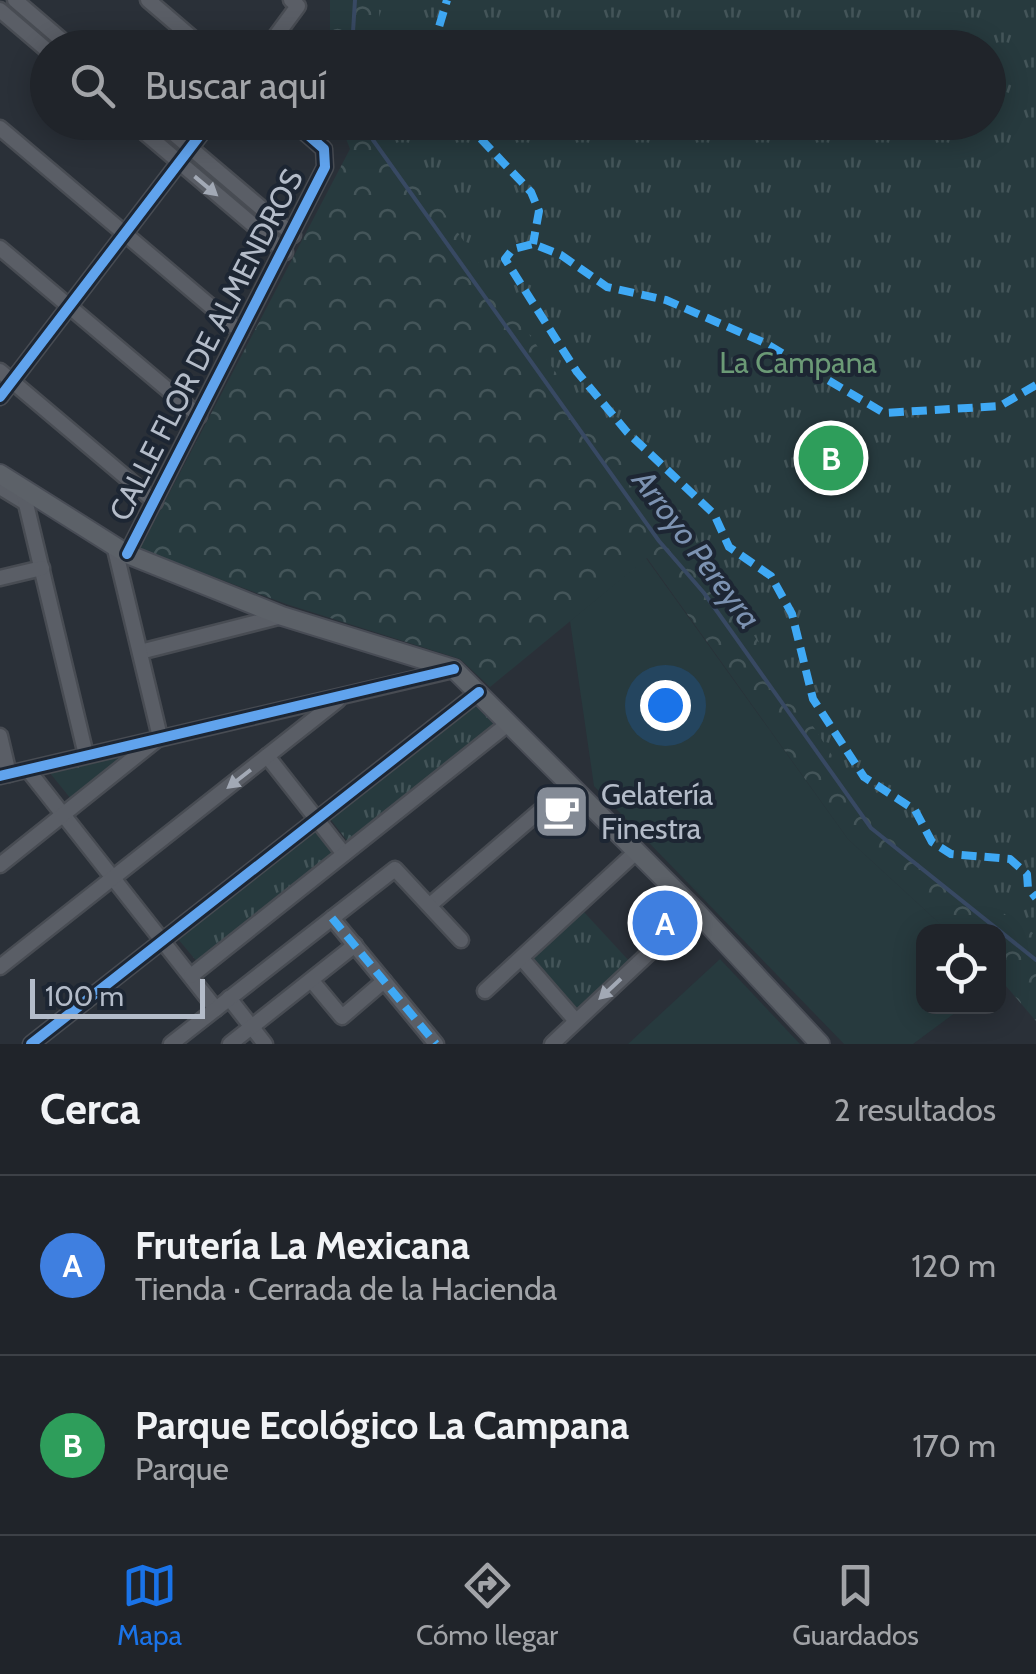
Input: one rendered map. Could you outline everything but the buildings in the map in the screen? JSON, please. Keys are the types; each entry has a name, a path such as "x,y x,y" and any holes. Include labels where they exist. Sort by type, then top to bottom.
{"main road":[{"path":"0,474 24,495 121,551 282,616 454,670 695,910 820,1044"}],"street":[{"path":"148,0 183,30"},
{"path":"0,33 5,15 20,2 51,30"},
{"path":"278,30 294,3"},
{"path":"5,15 30,35"},
{"path":"0,128 241,332"},
{"path":"153,140 284,252"},
{"path":"181,140 293,234"},
{"path":"0,397 6,376 69,307 196,140"},
{"name":"CALLE FLOR DE ALMENDROS","path":"121,551 156,502 293,234 328,158 313,140"},
{"path":"0,248 199,416"},
{"path":"6,376 156,502"},
{"path":"0,487 24,495 86,756"},
{"path":"121,551 160,737"},
{"path":"0,578 42,568"},
{"path":"140,652 282,616"},
{"path":"0,736 4,775 454,670"},
{"path":"31,1044 479,692"},
{"path":"0,967 343,696"},
{"path":"191,976 509,723"},
{"path":"0,864 160,737"},
{"path":"267,756 344,854"},
{"path":"28,770 216,1008"},
{"path":"430,905 570,785"},
{"path":"485,991 524,960 637,851"},
{"path":"171,1044 394,869 462,940"},
{"path":"552,1044 695,910"},
{"path":"332,918 436,1044"},
{"path":"230,1044 355,945"},
{"path":"524,960 576,1020"},
{"path":"312,981 342,1018 384,982"},
{"path":"229,998 265,1044"}],"green space":[{"name":"La Campana","path":"330,0 1036,0 1036,1021 1006,986 1006,924 940,924 848,839 647,558 490,687 460,659 286,604 140,549 350,149 347,140 1006,140 1006,30 330,30"},
{"name":"La Campana","path":"384,0 1036,0 1036,935 927,862 835,760 684,528 566,387 393,140 1006,140 1006,30 380,30 379,9"},
{"path":"646,558 848,839 940,924 916,924 916,1014 954,1014 913,1044 844,1044 594,786 570,621"},
{"path":"476,701 496,727 348,842 328,816"},
{"path":"139,746 71,799 50,773"},
{"path":"315,828 336,853 199,964 178,939"},
{"path":"583,911 631,963 579,1012 531,960"},
{"path":"720,959 800,1044 628,1044"}],"waterway":[{"name":"Arroyo Pereyra","path":"353,30 355,0"},
{"name":"Arroyo Pereyra","path":"373,140 659,541 704,593 871,828 1036,960"}],"marked path":[{"path":"438,30 447,0"},
{"path":"482,140 531,192 539,211 533,244"},
{"path":"1036,385 1000,406 884,413 765,343 666,300 607,287 561,255 533,244 513,249 505,259 577,372 627,432 714,514 729,547 771,576 792,614 813,699 864,777 915,810 932,842 951,854 1010,859 1027,874 1028,888 1036,898"},
{"path":"332,918 436,1044"}],"cycle path":[{"path":"0,397 196,140"},
{"path":"127,554 325,167 324,149 314,140"},
{"path":"0,776 454,669"},
{"path":"31,1044 479,692"}],"place":[{"name":"Parque Ecológico La Campana","path":"831,458"},
{"name":"Gelatería Finestra","path":"562,811"},
{"name":"Frutería La Mexicana","path":"665,923"}]}
